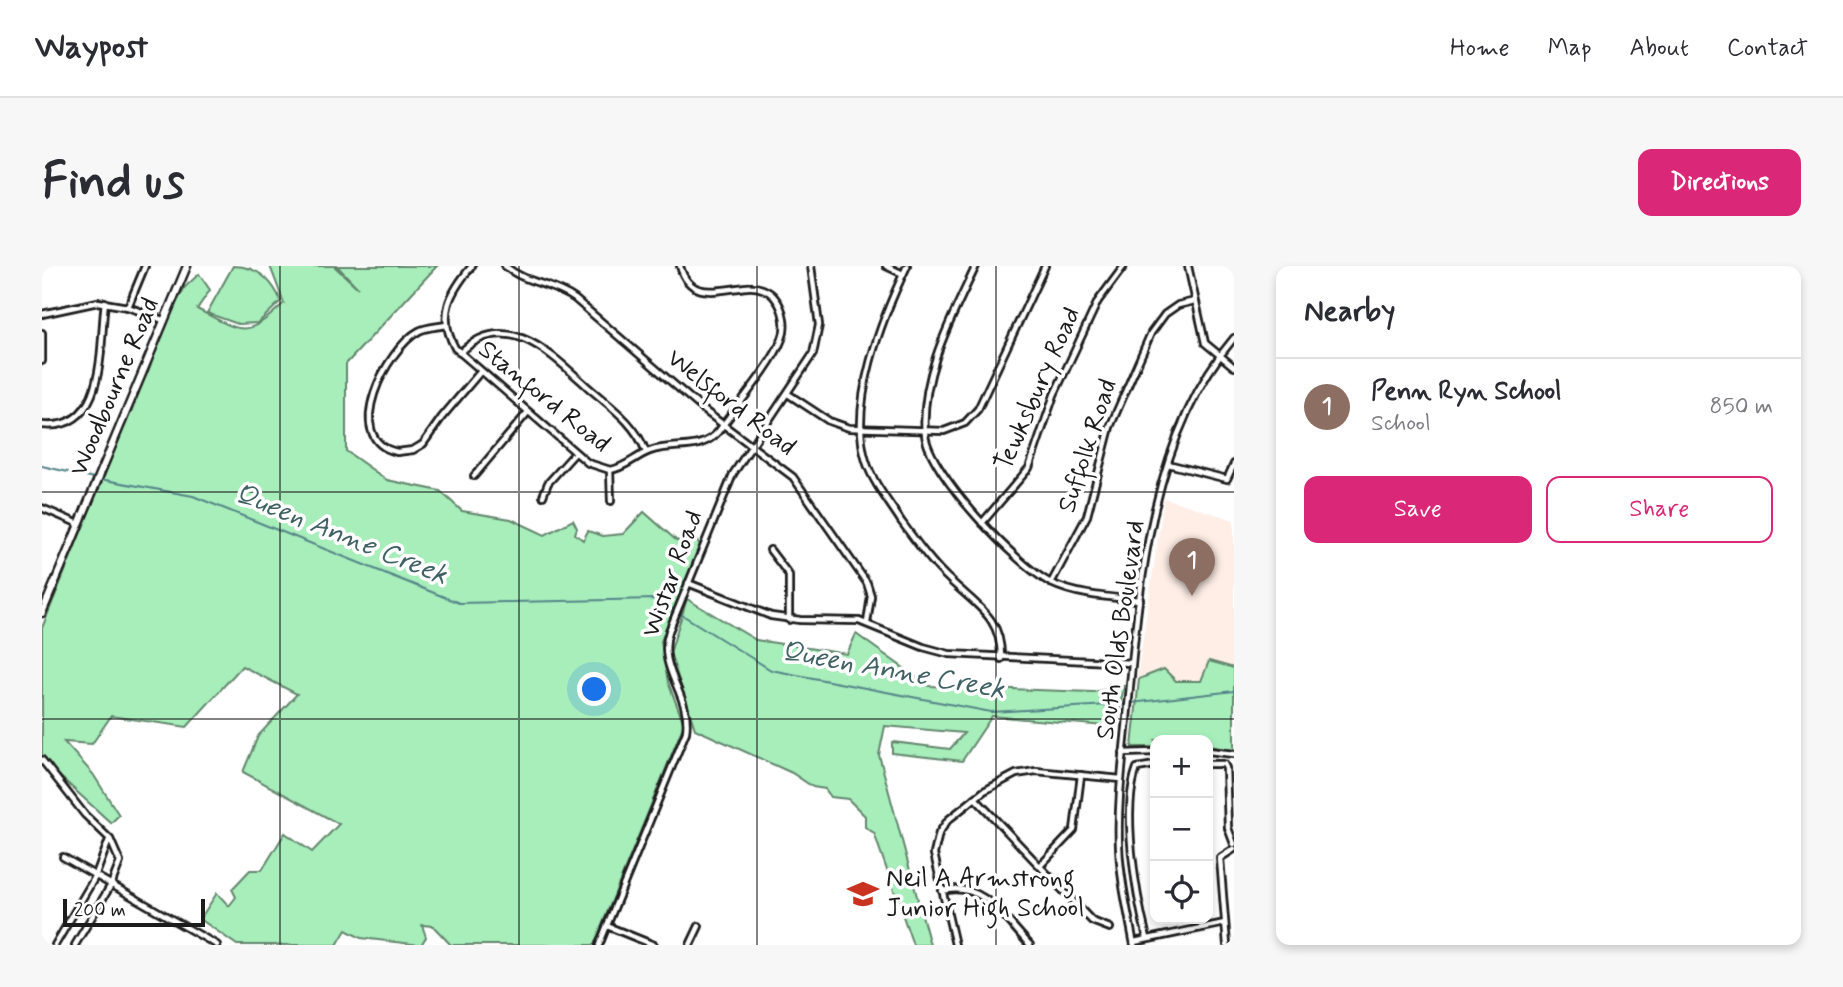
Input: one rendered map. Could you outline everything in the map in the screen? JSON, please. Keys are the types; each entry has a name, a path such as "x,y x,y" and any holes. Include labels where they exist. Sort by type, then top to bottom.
{"main road":[{"name":"Woodbourne Road","path":"42,613 187,266"}],"street":[{"path":"128,307 145,266"},
{"path":"472,266 450,295 446,326 419,331 388,365 369,419 376,441 397,453 419,447 481,371"},
{"name":"Welsford Road","path":"505,266 521,278 561,290 575,299 723,425 780,465 801,487 867,583 871,596 867,623"},
{"name":"Stanford Road","path":"446,326 460,353 575,453 596,468 610,470 625,465 646,452 703,444 723,425 781,342 785,326 773,295 762,288 701,291 686,280 680,266"},
{"name":"Wistar Road","path":"599,945 686,732 685,710 665,654 666,638 727,486 810,360 816,342 819,316 811,266"},
{"path":"886,266 903,274"},
{"path":"907,266 878,335 867,386 862,429 867,463 878,486 928,557 993,620 1000,634 1001,659"},
{"path":"976,266 942,343 930,385 925,432 928,445 937,462 982,523 1036,573 1051,583 1077,592 1140,600"},
{"path":"788,394 829,421 862,429 925,432 952,429 976,413 1045,266"},
{"name":"Tewksbury Road","path":"982,523 1029,468 1054,396 1098,301 1124,266"},
{"path":"1188,266 1205,343 1234,368"},
{"name":"Suffolk Road","path":"1051,583 1087,516 1110,427 1152,333 1165,314 1178,305 1195,301"},
{"path":"42,314 89,302 105,302 163,320"},
{"path":"42,425 60,424 72,419 89,400 100,371 100,334 105,302"},
{"path":"42,333 42,361"},
{"path":"460,353 475,339 486,335 502,335 537,344 631,424 646,452"},
{"name":"South Olds Boulevard","path":"1134,944 1119,859 1121,779 1140,600 1168,464 1189,405 1219,356 1234,338"},
{"path":"474,476 528,412"},
{"path":"543,496 548,483 575,453"},
{"path":"1168,464 1227,479 1234,464"},
{"path":"610,470 611,502"},
{"path":"42,508 79,524"},
{"path":"770,550 789,575 789,620"},
{"path":"688,583 761,613 789,620 844,619 867,623 941,653 1001,659 1132,663"},
{"path":"1213,751 1234,754"},
{"path":"1124,753 1150,752"},
{"path":"1224,752 1228,828 1234,846 1220,858 1227,945"},
{"path":"42,760 85,815 110,839 120,862 111,886 75,945"},
{"path":"1213,764 1224,764"},
{"path":"1147,938 1135,882 1133,781 1137,768 1150,766"},
{"path":"955,945 934,862 935,843 943,827 975,798 999,781 1016,774 1035,771 1121,779"},
{"path":"1040,866 1074,831 1081,775"},
{"path":"975,798 1091,920 1110,928"},
{"path":"55,945 95,877 110,839"},
{"path":"63,857 217,945"},
{"path":"942,891 961,888 980,894 1030,945"},
{"path":"1134,944 1147,938 1225,923"},
{"path":"607,926 654,945"},
{"path":"690,945 699,926"}],"shaded area":[{"path":"1164,498 1234,520 1234,672 1201,681 1137,678"}],"green space":[{"path":"233,266 250,269 263,276 281,301 258,323 238,324 207,313"},
{"path":"270,266 334,266 358,288 337,266 437,266 346,364 346,451 387,480 440,491 462,511 511,519 545,535 573,520 577,528 575,534 583,540 588,531 603,536 623,534 644,512 677,541 693,533 700,545 661,641 668,682 684,724 594,945 451,945 433,926 422,925 426,937 421,945 361,938 346,930 337,945 237,945 200,919 217,893 229,906 236,897 232,889 250,870 262,870 285,833 312,852 339,824 243,772 258,736 297,694 242,666 187,727 111,716 92,744 64,742 93,774 119,815 111,823 42,760 42,628 166,322 185,287 199,274 210,290 197,309 234,327 251,327 260,323 284,303"},
{"path":"687,599 756,640 847,654 856,634 929,686 1093,692 1124,686 1116,727 992,716 962,761 892,753 892,742 950,749 964,733 885,726 879,755 930,945 913,945 874,833 865,827 865,816 848,799 831,797 825,789 813,787 792,773 695,729 670,653"},
{"path":"1209,661 1234,668 1234,750 1213,747 1213,735 1150,735 1150,747 1132,747 1139,679 1164,669 1176,681 1201,681"}],"waterway":[{"name":"Queen Anne Creek","path":"42,466 94,478"},
{"name":"Queen Anne Creek","path":"100,479 193,496 459,603 657,599 674,610"},
{"name":"Queen Anne Creek","path":"679,613 771,670 991,712 1125,704"},
{"name":"Queen Anne Creek","path":"1131,703 1234,691"}],"place":[{"name":"Penn Ryn School","path":"1192,596"},
{"name":"Neil A Armstrong Junior High School","path":"863,894"}]}
